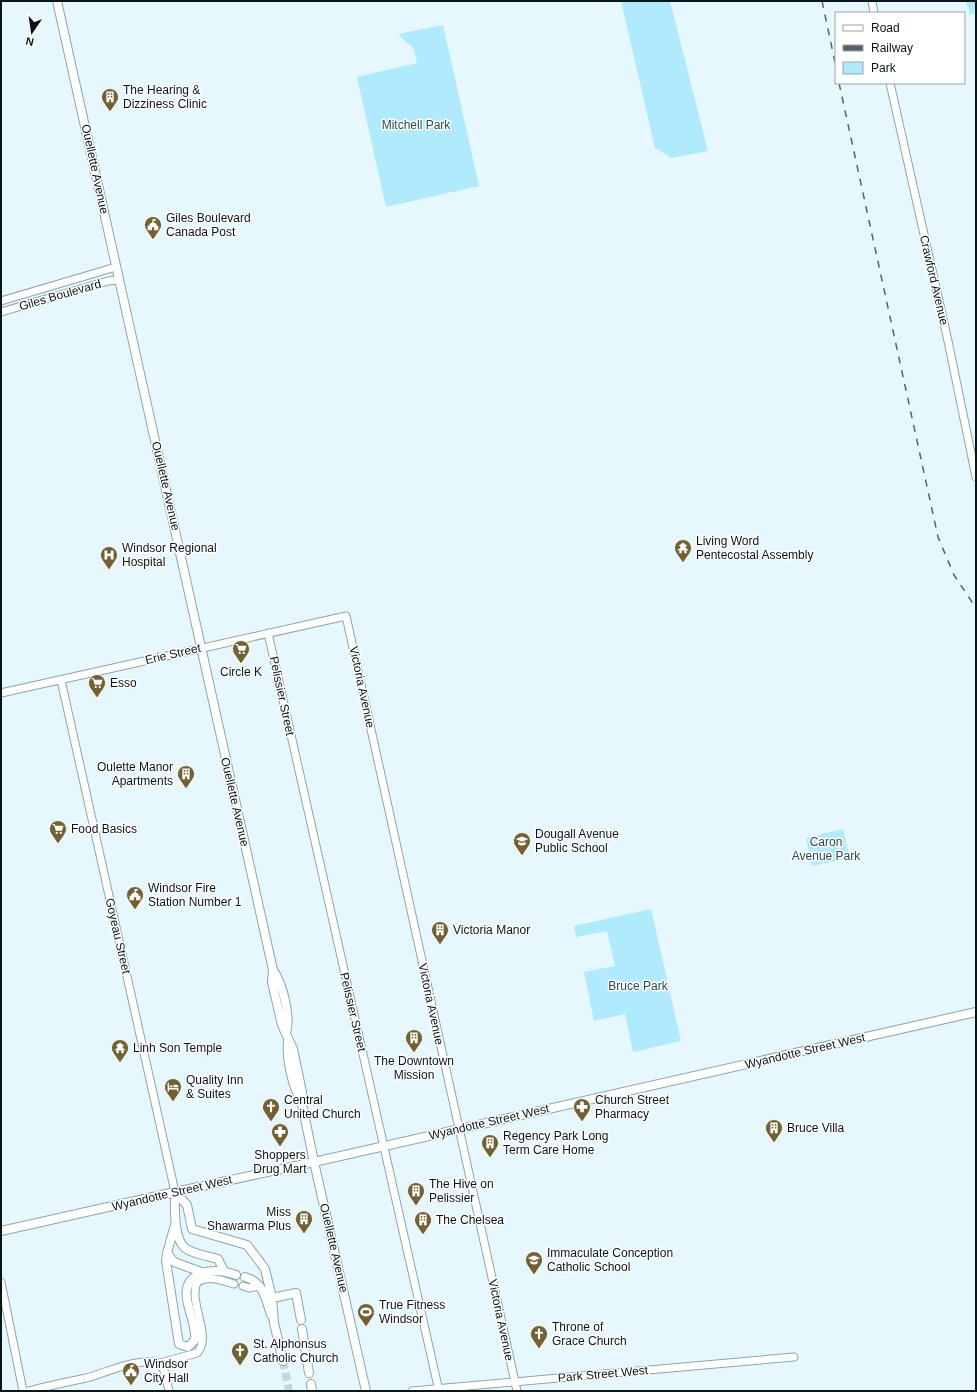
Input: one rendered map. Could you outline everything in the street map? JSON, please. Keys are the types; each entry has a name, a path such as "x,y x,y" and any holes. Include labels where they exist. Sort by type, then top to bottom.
{"main road":[{"name":"Ouellette Avenue","path":"57,1 273,970 272,982 282,1025 287,1037 287,1050 296,1093 302,1104 366,1391"},
{"name":"Wyandotte Street West","path":"1,1231 314,1162 976,1012"},
{"path":"175,1192 175,1226 167,1253 167,1266 174,1304 178,1341 182,1346 192,1345 196,1337 186,1295 187,1286 191,1278 204,1273 224,1271 236,1275"},
{"path":"175,1192 187,1205 192,1229 247,1245 265,1270 272,1298 274,1323"},
{"path":"175,1226 181,1244 185,1248 218,1259 224,1271"},
{"path":"167,1253 174,1262 204,1273"},
{"path":"245,1277 253,1280 260,1286 274,1323 283,1361"},
{"path":"272,1298 296,1293 301,1320"},
{"path":"302,1329 309,1373"}],"street":[{"path":"872,1 874,12"},
{"name":"Crawford Avenue","path":"890,84 948,341 976,478"},
{"name":"Giles Boulevard","path":"1,301 116,267"},
{"name":"Giles Boulevard","path":"1,312 108,281 119,280"},
{"name":"Erie Street","path":"1,693 346,616"},
{"name":"Victoria Avenue","path":"346,616 517,1391"},
{"name":"Pelissier Street","path":"268,633 438,1390"},
{"name":"Goyeau Street","path":"61,680 175,1192"},
{"path":"29,1391 88,1377 123,1366 152,1361 160,1364 197,1353 202,1348 203,1339 194,1295 197,1282 203,1278 213,1278 234,1284"},
{"path":"1,1282 23,1391"},
{"path":"243,1286 249,1288 260,1286"},
{"name":"Park Street West","path":"412,1391 438,1390 794,1357"},
{"path":"160,1364 165,1373 169,1391"}],"green space":[{"path":"621,1 670,1 708,151 672,158 655,148"},
{"path":"966,1 976,1 976,13 970,15"},
{"name":"Mitchell Park","path":"443,25 479,186 386,207 357,77 417,63 414,49 398,34"},
{"name":"Caron Avenue Park","path":"843,829 850,858 812,866 806,838"},
{"name":"Bruce Park","path":"651,909 681,1041 633,1052 625,1014 594,1021 584,972 615,966 607,931 576,937 574,926"}],"tunnel":[{"path":"283,1361 289,1391"}],"railway":[{"path":"822,1 835,62"},
{"path":"839,84 938,537 954,575 976,608"}],"place":[{"name":"The Hearing & Dizziness Clinic","path":"110,112"},
{"name":"Giles Boulevard Canada Post","path":"153,240"},
{"name":"Living Word Pentecostal Assembly","path":"683,563"},
{"name":"Windsor Regional Hospital","path":"109,570"},
{"name":"Circle K","path":"241,664"},
{"name":"Esso","path":"97,698"},
{"name":"Oulette Manor Apartments","path":"186,789"},
{"name":"Food Basics","path":"58,844"},
{"name":"Dougall Avenue Public School","path":"522,856"},
{"name":"Windsor Fire Station Number 1","path":"135,910"},
{"name":"Victoria Manor","path":"440,945"},
{"name":"The Downtown Mission","path":"414,1053"},
{"name":"Linh Son Temple","path":"120,1063"},
{"name":"Quality Inn & Suites","path":"173,1102"},
{"name":"Central United Church","path":"271,1122"},
{"name":"Church Street Pharmacy","path":"582,1122"},
{"name":"Bruce Villa","path":"774,1143"},
{"name":"Shoppers Drug Mart","path":"280,1147"},
{"name":"Regency Park Long Term Care Home","path":"490,1158"},
{"name":"The Hive on Pelissier","path":"416,1206"},
{"name":"Miss Shawarma Plus","path":"304,1234"},
{"name":"The Chelsea","path":"423,1235"},
{"name":"Immaculate Conception Catholic School","path":"534,1275"},
{"name":"True Fitness Windsor","path":"366,1327"},
{"name":"Throne of Grace Church","path":"539,1349"},
{"name":"St. Alphonsus Catholic Church","path":"240,1366"},
{"name":"Windsor City Hall","path":"131,1386"}]}
